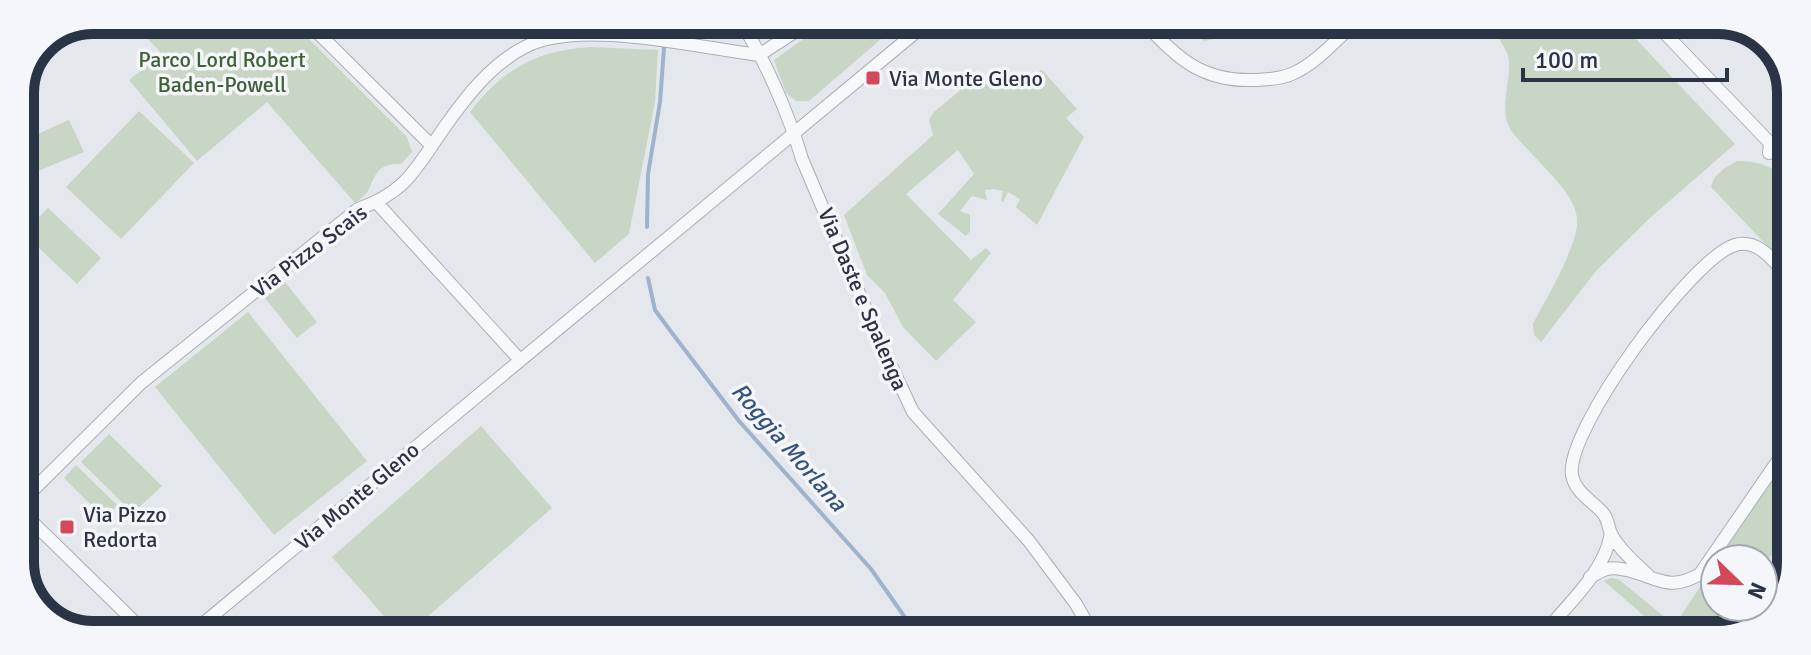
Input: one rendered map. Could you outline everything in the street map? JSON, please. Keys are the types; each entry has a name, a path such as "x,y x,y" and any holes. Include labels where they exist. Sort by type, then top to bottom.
{"street":[{"path":"319,34 432,146"},
{"path":"657,34 658,39 759,55 791,34"},
{"name":"Via Daste e Spalenga","path":"747,34 794,132 802,159 875,332 913,412 1029,541 1086,621"},
{"name":"Via Monte Gleno","path":"206,621 913,34"},
{"path":"1155,34 1168,49 1198,71 1231,80 1283,78 1310,63 1343,34"},
{"path":"1666,34 1770,143 1769,153"},
{"name":"Via Pizzo Scais","path":"34,489 141,383 358,209 377,203 397,190 423,161 466,99 503,61 527,46 549,40 603,35 658,39"},
{"path":"377,203 520,360"},
{"path":"1648,575 1629,558 1611,533 1605,514 1579,491 1574,482 1571,468 1590,419 1632,350 1677,296 1720,253 1736,245 1751,244 1764,251 1777,265"},
{"path":"1590,577 1608,569 1648,575 1673,584 1700,574 1777,462"},
{"path":"34,524 134,621"},
{"path":"1554,621 1590,577 1609,546 1611,533"}],"green space":[{"name":"Parco Lord Robert Baden-Powell","path":"143,34 304,34 407,137 412,152 401,164 388,165 380,170 368,191 355,203 267,102 197,161 129,80 162,54"},
{"path":"810,34 887,34 809,101 796,101 786,93 774,60"},
{"path":"1196,34 1238,34 1204,41"},
{"path":"1497,34 1631,34 1735,144 1651,217 1596,271 1541,342 1534,335 1533,324 1574,241 1577,217 1566,193 1554,177 1510,129 1505,104 1509,76 1506,51"},
{"path":"591,47 658,50 655,102 629,234 595,263 470,112 495,84 523,64 554,52"},
{"path":"1042,70 1077,109 1066,118 1084,137 1037,225 1016,207 1020,199 1008,192 1003,202 1003,191 994,189 985,190 987,200 972,196 960,211 970,215 970,231 966,236 938,214 974,174 958,150 906,194 971,260 986,248 991,253 953,300 976,322 936,361 903,327 885,293 867,275 844,215 933,135 929,120 934,112 969,83 1007,82"},
{"path":"139,111 194,163 121,239 66,187"},
{"path":"69,120 84,152 34,173 34,136"},
{"path":"1737,161 1753,162 1777,172 1777,251 1774,253 1711,187 1717,174"},
{"path":"48,208 101,258 77,284 34,243 34,222"},
{"path":"285,282 317,322 297,338 265,298"},
{"path":"248,312 367,461 274,535 155,387"},
{"path":"481,426 552,508 423,621 388,621 332,557"},
{"path":"109,434 162,486 133,513 81,462"},
{"path":"76,465 117,505 104,518 64,478"},
{"path":"1777,470 1777,543 1729,543"},
{"path":"1618,579 1670,621 1650,621 1604,581"},
{"path":"1699,588 1699,621 1687,621 1681,616"}],"waterway":[{"name":"Roggia Morlana","path":"647,227 648,174 660,102 665,34"},
{"name":"Roggia Morlana","path":"648,278 655,310 669,329 739,421 871,569 908,621"}],"place":[{"name":"Via Monte Gleno","path":"873,78"},
{"name":"Via Pizzo Redorta","path":"67,527"}]}
